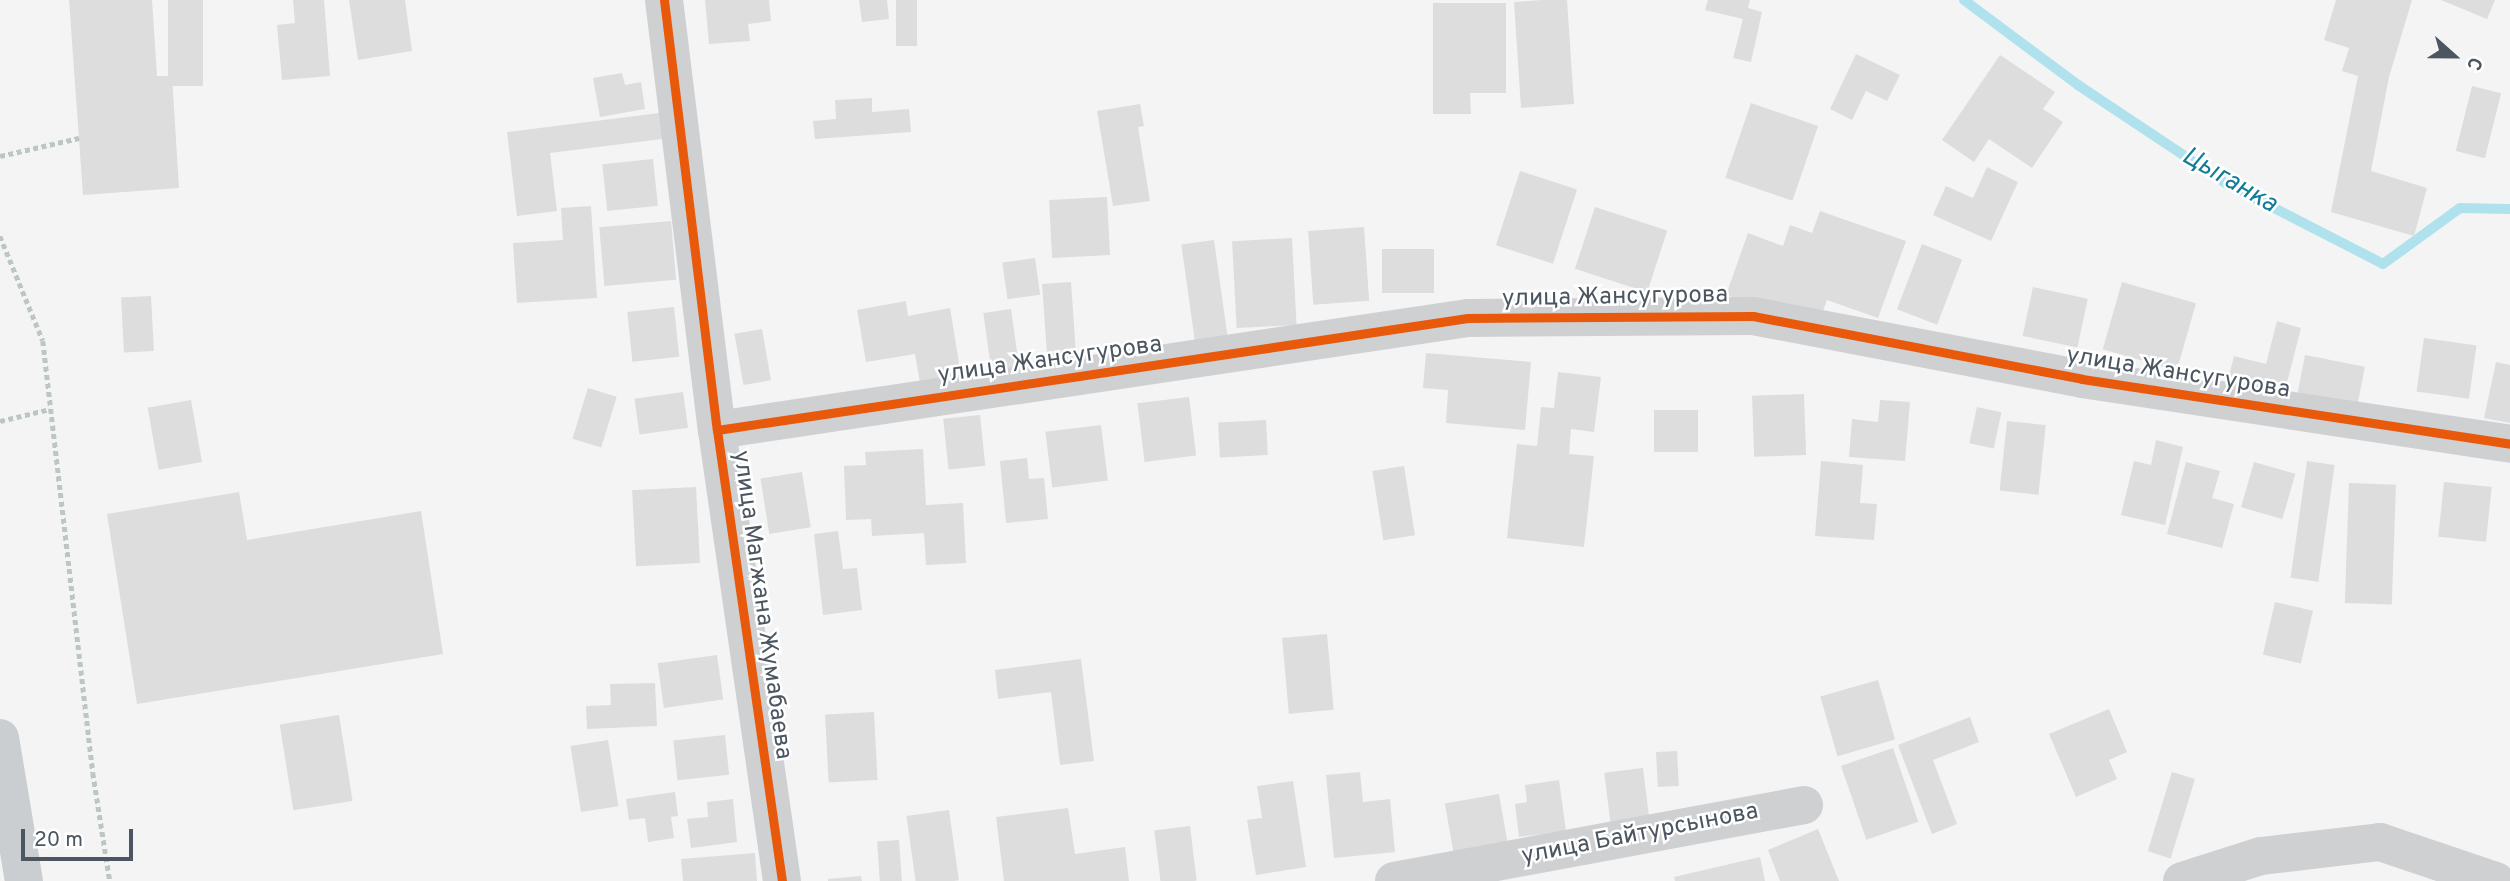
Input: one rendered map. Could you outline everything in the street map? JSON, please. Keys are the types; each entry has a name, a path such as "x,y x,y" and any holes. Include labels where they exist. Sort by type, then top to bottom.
{"main road":[{"path":"0,738 24,881"}],"street":[{"name":"улица Магжана Жумабаева","path":"664,0 717,430 782,881"},
{"name":"улица Жансугурова","path":"717,430 1468,318 1752,316 2082,379 2510,444"},
{"name":"улица Байтурсынова","path":"1394,881 1804,805"},
{"path":"2182,881 2261,856 2380,842 2496,881"}],"path":[{"path":"0,156 79,138"},
{"path":"0,236 43,341 110,881"},
{"path":"0,422 50,409"}],"building":[{"path":"69,0 152,0 157,76 172,76 179,188 83,195"},
{"path":"168,0 203,0 203,86 168,86"},
{"path":"293,0 324,0 330,76 282,80 277,25 295,23"},
{"path":"349,0 405,0 412,51 358,60"},
{"path":"705,0 769,0 771,21 748,24 750,41 709,44"},
{"path":"859,0 887,0 889,19 862,22"},
{"path":"896,0 917,0 917,46 896,46"},
{"path":"1567,0 1574,104 1521,108 1514,2"},
{"path":"1708,0 1750,0 1748,8 1762,12 1751,62 1733,58 1743,19 1705,10"},
{"path":"2336,0 2412,0 2389,77 2371,171 2427,188 2414,236 2331,212 2358,76 2342,71 2349,48 2324,40"},
{"path":"2441,0 2495,0 2487,19"},
{"path":"1433,3 1506,3 1506,93 1470,93 1471,114 1433,114"},
{"path":"1856,54 1900,75 1887,101 1866,91 1852,120 1830,109"},
{"path":"2000,55 2055,92 2043,109 2063,122 2032,168 1989,139 1974,162 1942,140"},
{"path":"622,73 625,85 641,82 645,109 600,117 593,78"},
{"path":"2472,86 2501,93 2485,158 2456,151"},
{"path":"872,98 872,112 909,109 911,132 815,139 813,121 836,119 835,100"},
{"path":"1751,103 1818,126 1792,201 1725,178"},
{"path":"1140,104 1144,126 1138,127 1150,201 1113,206 1097,111"},
{"path":"667,112 670,138 550,153 557,211 517,216 507,132"},
{"path":"653,159 658,206 607,211 602,164"},
{"path":"1987,167 2018,182 1991,241 1933,215 1946,186 1973,198"},
{"path":"1520,171 1577,190 1553,264 1496,245"},
{"path":"1107,197 1110,255 1052,258 1049,200"},
{"path":"591,206 597,298 517,303 513,243 563,240 561,208"},
{"path":"1595,207 1667,230 1647,292 1575,269"},
{"path":"1820,211 1906,241 1878,318 1827,300 1817,327 1726,295 1748,233 1783,246 1790,225 1812,233"},
{"path":"671,221 676,280 604,286 599,227"},
{"path":"1364,227 1369,301 1313,305 1308,231"},
{"path":"1292,238 1297,325 1237,328 1232,241"},
{"path":"1214,240 1228,337 1195,342 1181,245"},
{"path":"1922,244 1962,259 1937,325 1897,309"},
{"path":"1382,249 1434,249 1434,293 1382,293"},
{"path":"1035,258 1040,295 1007,299 1002,263"},
{"path":"1071,282 1076,359 1047,361 1042,284"},
{"path":"2122,282 2196,303 2177,371 2103,349"},
{"path":"2033,287 2088,299 2077,348 2023,336"},
{"path":"151,296 154,351 124,352 121,298"},
{"path":"906,301 908,316 950,308 961,375 920,383 915,354 866,362 857,310"},
{"path":"674,307 679,357 632,362 627,312"},
{"path":"1011,309 1019,367 991,371 983,313"},
{"path":"2277,321 2301,328 2282,402 2226,388 2234,356 2266,364"},
{"path":"762,329 771,380 743,385 734,334"},
{"path":"2424,338 2476,345 2469,399 2416,391"},
{"path":"1426,353 1531,362 1525,430 1446,423 1448,390 1423,388"},
{"path":"2305,355 2365,367 2356,413 2296,401"},
{"path":"2496,362 2510,365 2510,423 2484,418"},
{"path":"1558,372 1601,377 1594,432 1571,429 1569,454 1594,456 1584,547 1507,538 1517,444 1537,446 1541,407 1554,408"},
{"path":"588,388 617,397 601,447 573,439"},
{"path":"683,392 688,428 639,434 634,399"},
{"path":"1804,394 1806,455 1754,457 1752,396"},
{"path":"1189,397 1196,456 1145,462 1137,403"},
{"path":"191,400 202,462 159,470 148,408"},
{"path":"1880,400 1910,402 1905,461 1849,457 1852,419 1878,422"},
{"path":"1977,407 2001,412 1994,448 1969,443"},
{"path":"1654,410 1698,410 1698,452 1654,452"},
{"path":"980,415 985,466 949,470 943,419"},
{"path":"1266,420 1268,455 1220,457 1218,423"},
{"path":"2007,421 2046,425 2038,495 2000,491"},
{"path":"1101,425 1108,481 1052,487 1045,432"},
{"path":"2156,440 2183,447 2165,525 2121,515 2134,461 2151,465"},
{"path":"923,449 926,505 963,503 966,563 926,565 924,533 872,536 871,519 846,520 844,466 866,465 865,452"},
{"path":"1027,458 1029,479 1044,478 1048,519 1006,523 1000,461"},
{"path":"1821,461 1863,465 1860,503 1877,504 1874,540 1815,536"},
{"path":"2307,461 2335,465 2318,582 2291,578"},
{"path":"2186,462 2220,471 2212,498 2234,504 2222,548 2167,534"},
{"path":"2254,462 2295,474 2282,519 2241,507"},
{"path":"1404,466 1415,535 1383,540 1372,471"},
{"path":"802,472 811,527 769,534 761,479"},
{"path":"2444,482 2492,487 2486,542 2438,537"},
{"path":"2349,483 2396,485 2392,605 2345,603"},
{"path":"696,487 700,563 636,566 632,490"},
{"path":"239,492 247,540 421,511 443,654 137,704 107,514"},
{"path":"838,531 843,569 857,568 862,610 823,615 814,534"},
{"path":"2275,602 2313,611 2301,663 2263,655"},
{"path":"1327,634 1334,710 1289,714 1282,638"},
{"path":"717,655 723,700 664,708 658,663"},
{"path":"1081,659 1094,761 1060,765 1051,692 998,699 995,670"},
{"path":"1878,680 1895,740 1837,756 1820,697"},
{"path":"655,683 657,726 587,729 586,706 611,705 610,684"},
{"path":"2109,709 2127,752 2109,760 2117,779 2076,797 2049,734"},
{"path":"874,712 878,780 829,782 825,715"},
{"path":"339,715 353,801 293,810 280,724"},
{"path":"1970,717 1979,742 1933,760 1957,824 1932,834 1898,745"},
{"path":"725,735 729,775 677,780 673,740"},
{"path":"608,740 618,806 581,812 570,746"},
{"path":"1893,748 1918,822 1866,840 1841,766"},
{"path":"1677,751 1679,786 1658,787 1656,752"},
{"path":"1643,768 1650,825 1611,829 1604,773"},
{"path":"1360,772 1363,802 1390,799 1395,852 1334,858 1326,775"},
{"path":"2172,772 2195,779 2171,858 2148,851"},
{"path":"1559,780 1566,831 1519,837 1515,804 1527,802 1525,785"},
{"path":"1293,781 1306,867 1256,875 1247,820 1262,818 1257,786"},
{"path":"675,792 678,816 671,817 674,838 648,842 645,818 629,820 626,799"},
{"path":"1499,794 1508,844 1454,854 1445,804"},
{"path":"733,799 737,842 691,848 687,819 708,817 707,802"},
{"path":"1068,808 1075,854 1125,847 1129,881 1004,881 996,817"},
{"path":"949,810 959,880 916,881 906,816"},
{"path":"1190,826 1197,881 1160,881 1154,830"},
{"path":"1818,829 1839,881 1780,881 1768,850"},
{"path":"899,840 902,881 880,881 877,842"},
{"path":"755,853 757,881 683,881 681,859"},
{"path":"1760,857 1765,881 1675,881 1674,877"},
{"path":"861,876 862,881 828,881 828,879"}],"waterway":[{"name":"Цыганка","path":"1964,0 2078,85 2227,184 2383,264 2460,208 2510,209"}],"cycle path":[{"path":"664,0 717,430 782,881"},
{"path":"717,430 1468,318 1753,316 2082,379 2510,444"}]}
